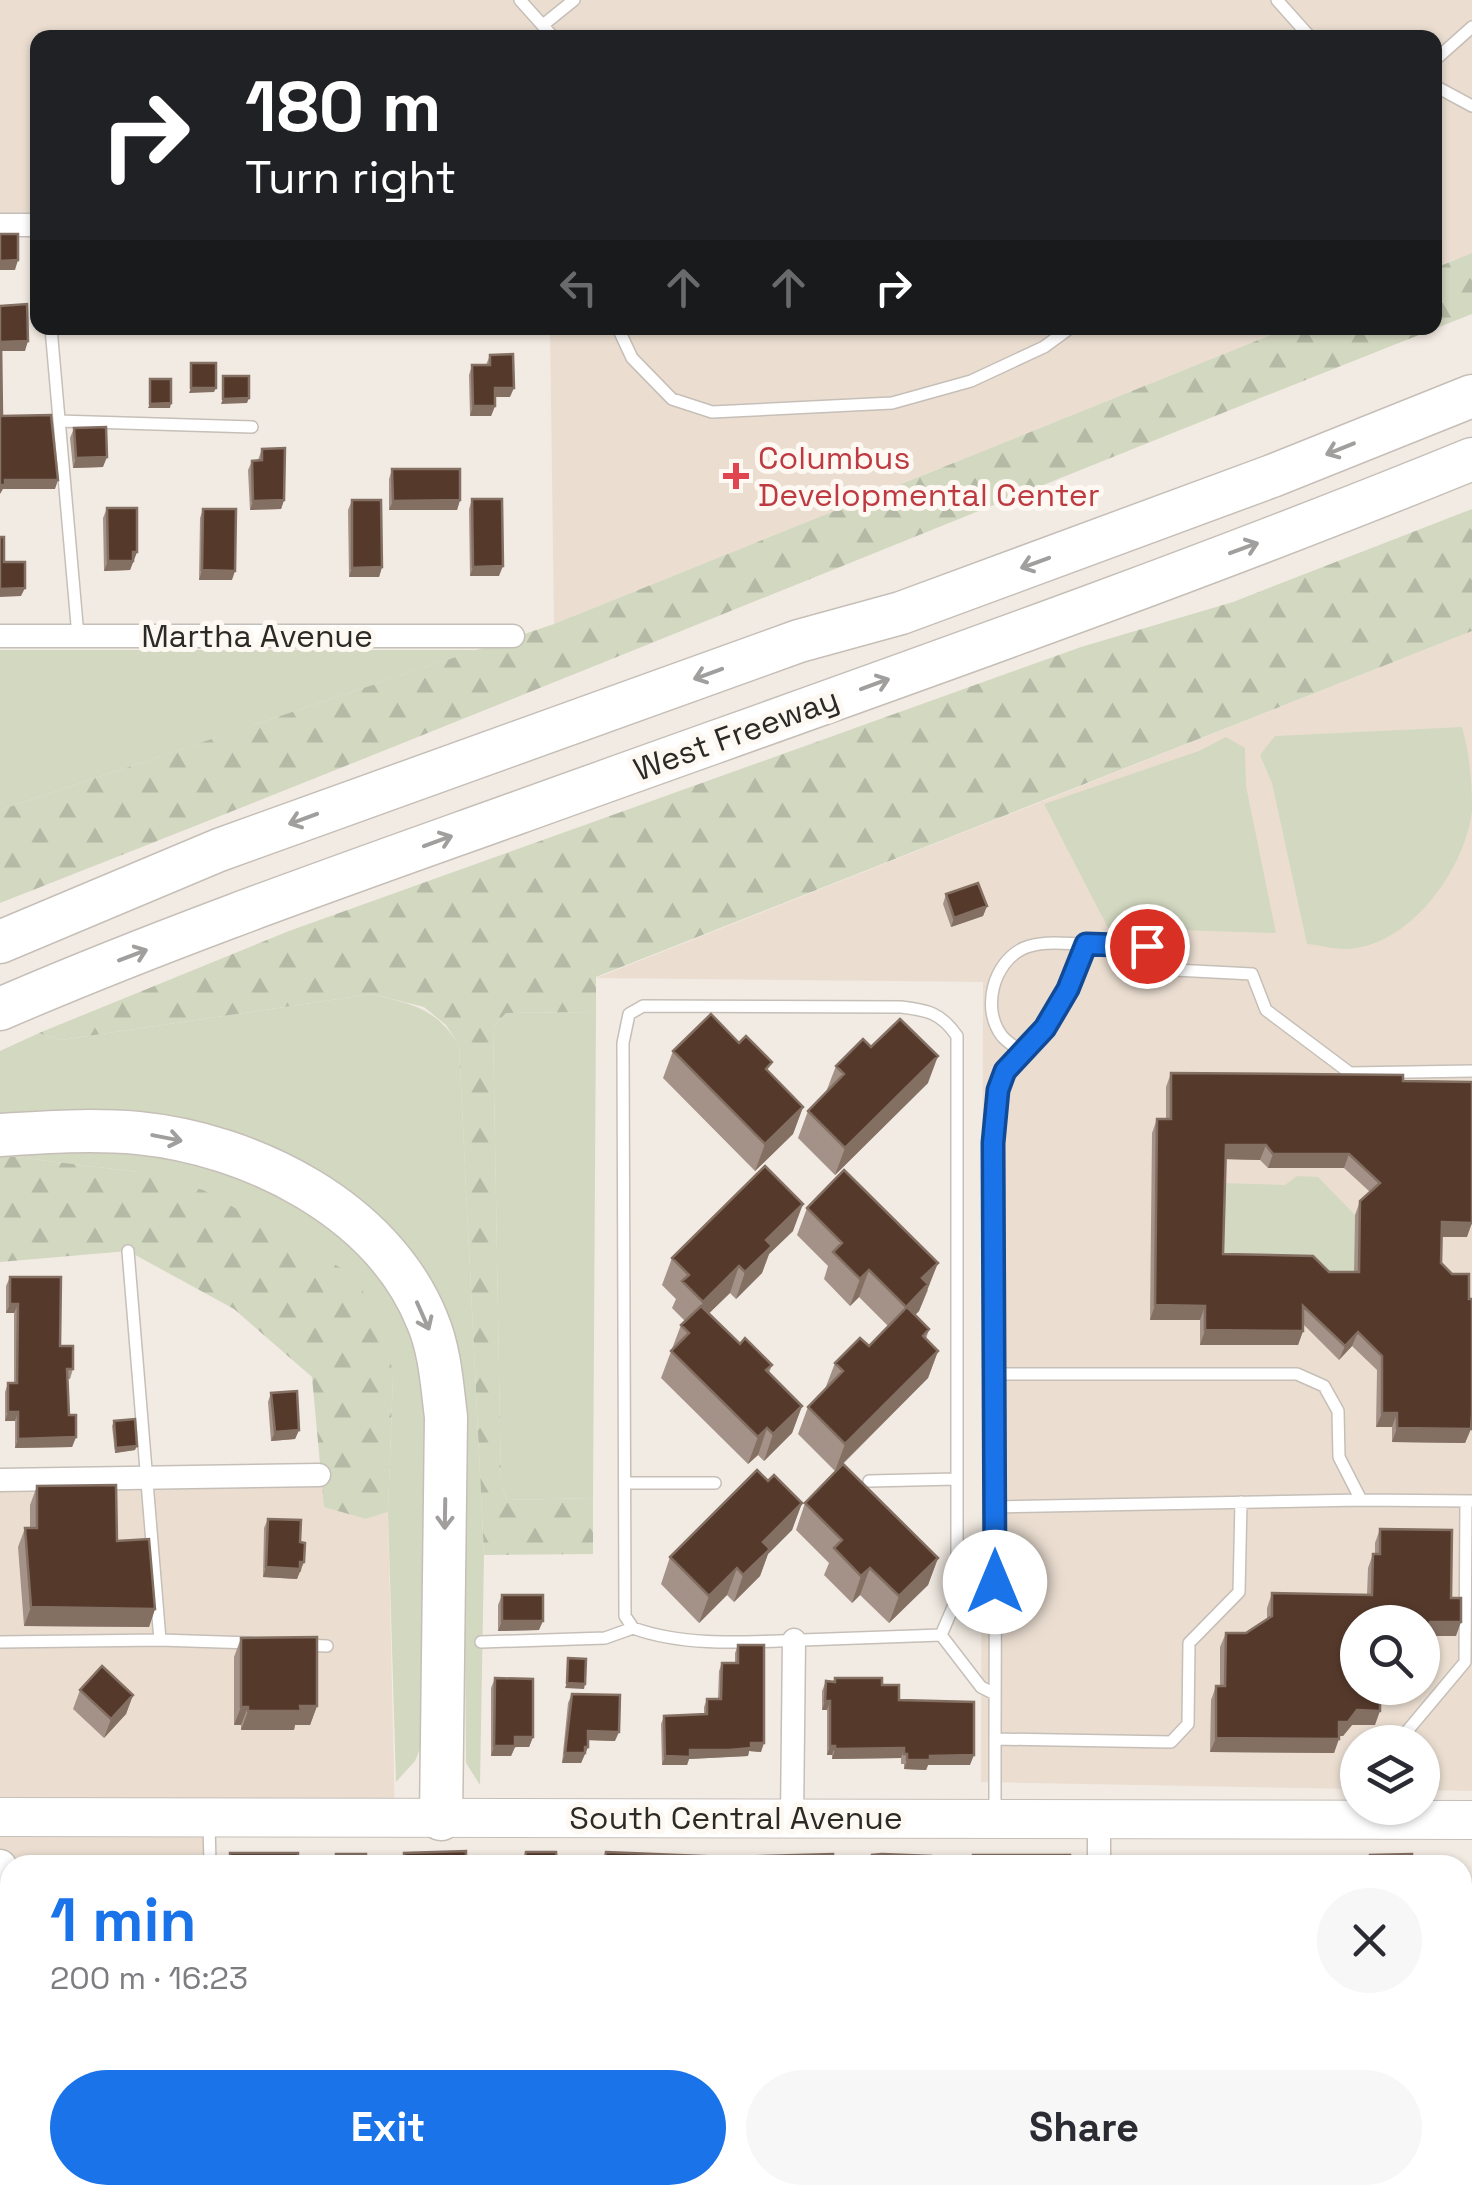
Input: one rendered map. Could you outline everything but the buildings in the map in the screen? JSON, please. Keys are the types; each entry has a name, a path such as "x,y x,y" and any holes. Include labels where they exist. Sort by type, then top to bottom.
{"highway":[{"path":"1430,413 1472,384"},
{"name":"West Freeway","path":"0,942 219,850 799,641 901,613 1472,396"},
{"name":"West Freeway","path":"0,1009 284,897 942,660 1472,459"},
{"path":"0,1135 70,1130 140,1133 210,1146 253,1160 334,1208 372,1237 402,1276 427,1320 440,1368 446,1417 441,1819"}],"main road":[{"name":"South Central Avenue","path":"0,1817 792,1819 1340,1814"},
{"name":"South Central Avenue","path":"1440,1817 1472,1820"}],"street":[{"path":"0,224 30,224"},
{"name":"Martha Avenue","path":"0,636 513,636"},
{"path":"0,1480 319,1476"},
{"path":"792,1819 794,1640"},
{"path":"1099,1818 1099,1855"}],"lane":[{"path":"520,0 547,30"},
{"path":"543,26 574,0"},
{"path":"1278,0 1304,30"},
{"path":"1442,54 1472,27"},
{"path":"1442,90 1472,106"},
{"path":"52,335 78,636"},
{"path":"621,335 632,358 672,399 712,412 730,412 892,403 971,381 1044,347 1060,335"},
{"path":"59,421 252,427"},
{"path":"1020,1051 1003,1038 995,1024 995,977 1005,962 1023,949 1041,944 1147,946 1175,970 1252,974 1266,1010 1350,1072 1472,1070"},
{"path":"995,1818 993,1143 998,1090 1005,1071 1020,1051 1045,1028 1068,989 1086,944"},
{"path":"632,1628 626,1616 625,1484 623,1044 629,1014 642,1006 901,1007 932,1010 957,1036 957,1598 941,1635"},
{"path":"128,1251 160,1640"},
{"path":"996,1374 1298,1374 1324,1386 1338,1412 1338,1457 1361,1500"},
{"path":"868,1481 956,1478"},
{"path":"625,1484 715,1483"},
{"path":"995,1507 1469,1501 1466,1662 1412,1725"},
{"path":"995,1738 1172,1742 1188,1724 1189,1643 1239,1592 1241,1502"},
{"path":"481,1642 606,1638 632,1628 685,1640 941,1635 981,1687 995,1694"},
{"path":"0,1642 160,1640 272,1644"},
{"path":"290,1644 327,1646"},
{"path":"210,1818 210,1855"}],"shaded area":[{"path":"0,0 1472,0 1472,253 1442,265 1442,30 30,30 30,214 0,214"},
{"name":"Columbus Developmental Center","path":"550,335 1271,335 554,624"},
{"path":"1472,631 1472,1791 1440,1790 1440,1725 1340,1725 1340,1789 981,1782 983,982 596,978"},
{"path":"319,1475 366,1519 388,1512 395,1819 210,1818 210,1855 0,1855 0,1480"}],"green space":[{"path":"1472,253 1472,314 1442,326 1442,265"},
{"path":"1271,335 1419,335 0,903 0,810 554,624"},
{"path":"1472,509 1472,631 596,977 596,1012 506,1013 493,1027 501,1484 507,1500 593,1498 593,1554 484,1555 459,1045 446,1025 424,1007 372,994 61,1040 39,1033 289,931 1081,647 1233,602"},
{"path":"0,650 477,650 0,810"},
{"path":"1462,727 1472,811 1467,834 1446,880 1430,902 1391,935 1369,945 1345,949 1307,944 1272,783 1260,755 1275,736"},
{"path":"1226,737 1245,748 1246,786 1276,933 1108,928 1044,804 1199,751"},
{"path":"372,994 432,1015 459,1045 484,1555 480,1785 466,1763 463,1407 454,1350 300,1169 0,1117 0,1051 39,1033 61,1040"},
{"path":"596,1012 593,1498 507,1500 501,1484 493,1027 506,1013"},
{"path":"79,1145 193,1161 263,1187 318,1219 343,1239 385,1283 400,1308 413,1346 425,1412 425,1737 415,1761 396,1782 388,1512 393,1375 138,1172 0,1155"},
{"path":"0,1155 138,1172 203,1190 348,1272 382,1316 393,1375 388,1512 366,1519 324,1507 312,1377 234,1309 128,1251 0,1262"},
{"path":"1297,1176 1318,1177 1355,1215 1354,1276 1209,1260 1220,1183 1285,1185"}],"place":[{"name":"Columbus Developmental Center","path":"736,476"}],"route":[{"path":"995,1582 993,1143 998,1090 1005,1071 1020,1051 1045,1028 1068,989 1086,944 1147,946"}]}
